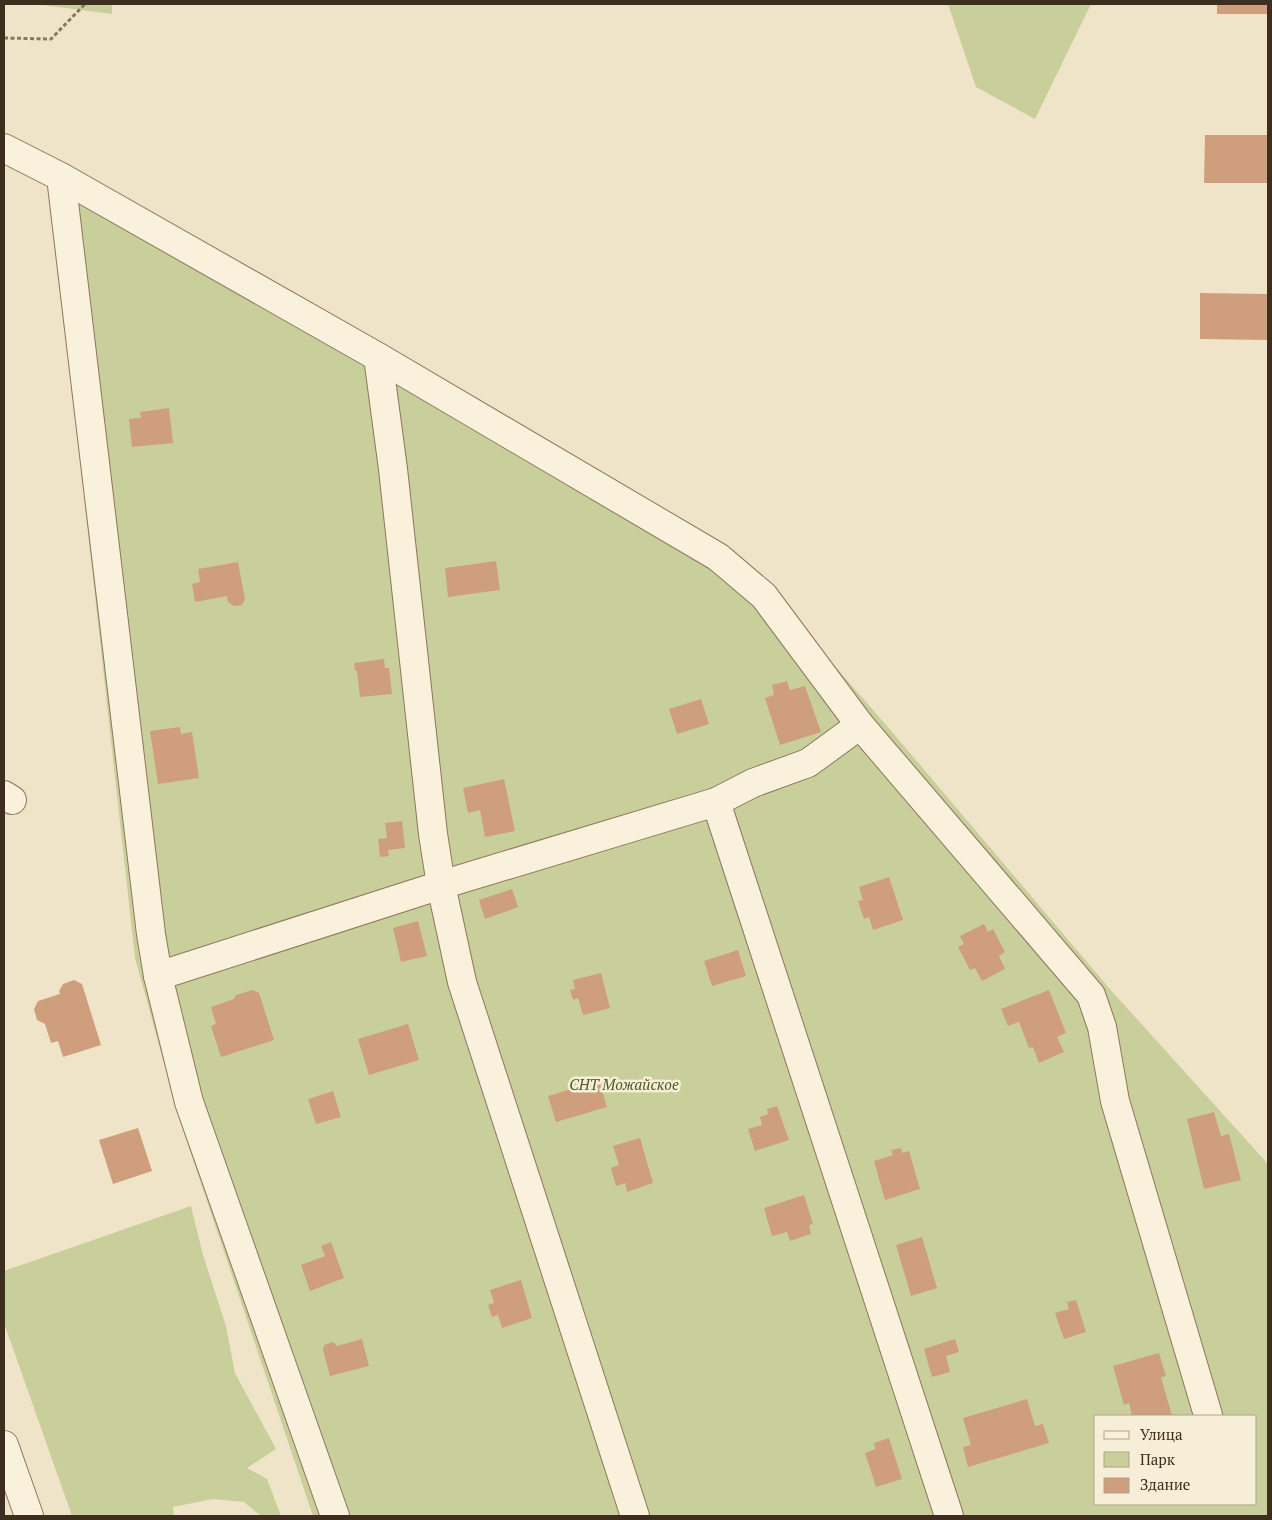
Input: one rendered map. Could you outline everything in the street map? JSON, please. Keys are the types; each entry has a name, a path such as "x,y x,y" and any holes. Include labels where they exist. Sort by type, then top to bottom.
{"street":[{"path":"4,148 61,177 378,357 718,557 764,596 860,725 1091,995 1102,1027 1115,1101 1208,1415"},
{"path":"61,177 150,924 158,976 189,1102 335,1516"},
{"path":"378,357 393,469 432,824 441,885 462,982 635,1516"},
{"path":"158,976 441,885 716,802 753,783 808,763 860,725"},
{"path":"716,802 948,1516"},
{"path":"4,1444 29,1516"}],"path":[{"path":"4,38 52,39 85,4"}],"green space":[{"path":"35,4 112,4 112,14"},
{"path":"948,4 1091,4 1035,119 976,87"},
{"name":"СНТ Можайское","path":"63,163 734,550 893,733 1109,988 1268,1164 1268,1516 313,1516 180,1121 135,958 50,189"},
{"path":"191,1206 203,1255 226,1326 235,1373 276,1449 247,1468 267,1479 281,1516 261,1516 244,1502 213,1499 173,1507 174,1516 72,1516 4,1323 4,1271"}],"building":[{"path":"1217,4 1268,4 1268,14 1217,14"},
{"path":"1205,135 1268,135 1268,183 1204,183"},
{"path":"1200,293 1268,294 1268,340 1200,339"},
{"path":"169,408 173,443 132,447 129,419 141,418 140,412"},
{"path":"496,561 500,590 448,597 445,568"},
{"path":"238,562 245,599 242,605 234,606 228,602 227,596 195,602 192,584 200,582 198,569"},
{"path":"384,659 385,668 389,668 392,694 360,697 357,671 355,671 354,663"},
{"path":"787,681 790,690 805,686 821,732 780,745 765,698 774,695 772,685"},
{"path":"701,699 709,724 677,734 669,709"},
{"path":"180,727 181,734 192,732 199,778 158,784 150,731"},
{"path":"504,779 515,831 485,837 480,810 468,813 463,788"},
{"path":"402,821 405,848 388,850 389,856 380,857 378,839 387,838 385,823"},
{"path":"889,877 903,920 873,930 869,917 864,919 858,901 863,900 859,887"},
{"path":"512,889 518,907 485,919 479,900"},
{"path":"418,921 427,956 401,962 393,928"},
{"path":"984,924 988,932 993,929 1005,952 999,956 1005,969 982,981 975,968 970,970 958,947 964,944 960,936"},
{"path":"738,950 746,976 712,986 704,961"},
{"path":"601,973 610,1008 583,1015 578,998 573,1000 570,990 575,989 573,980"},
{"path":"74,980 82,984 101,1045 63,1057 58,1041 51,1043 45,1024 37,1020 34,1009 38,1001 60,994 59,991 63,984"},
{"path":"253,990 259,993 274,1040 221,1057 211,1026 216,1024 211,1007 234,999 236,995"},
{"path":"1049,990 1066,1033 1057,1037 1064,1052 1039,1063 1033,1047 1029,1048 1019,1022 1008,1026 1001,1009"},
{"path":"408,1024 419,1060 369,1075 358,1039"},
{"path":"599,1081 607,1107 556,1122 548,1096"},
{"path":"333,1091 341,1117 316,1124 308,1099"},
{"path":"777,1106 789,1140 755,1151 748,1129 762,1125 760,1117 768,1114 767,1109"},
{"path":"1214,1112 1221,1136 1229,1134 1241,1180 1204,1189 1187,1119"},
{"path":"138,1128 152,1171 113,1184 99,1140"},
{"path":"640,1138 653,1183 627,1192 625,1183 616,1186 611,1168 619,1165 613,1146"},
{"path":"901,1148 902,1153 909,1151 920,1189 885,1200 874,1161 893,1155 891,1150"},
{"path":"804,1195 813,1224 809,1225 811,1234 790,1241 787,1232 772,1236 764,1208"},
{"path":"922,1237 937,1288 911,1296 896,1245"},
{"path":"331,1242 344,1278 310,1291 301,1265 325,1256 321,1246"},
{"path":"521,1280 532,1318 502,1328 498,1315 492,1317 488,1305 494,1303 490,1290"},
{"path":"1076,1300 1086,1332 1064,1339 1055,1313 1069,1309 1067,1302"},
{"path":"362,1339 369,1366 330,1376 323,1350 324,1345 333,1342 337,1346"},
{"path":"955,1339 959,1352 946,1356 950,1372 932,1377 924,1349"},
{"path":"1159,1353 1166,1376 1161,1377 1172,1415 1132,1415 1129,1403 1124,1405 1113,1366"},
{"path":"1027,1399 1035,1426 1043,1424 1049,1443 968,1467 963,1447 971,1445 963,1418"},
{"path":"889,1438 902,1479 876,1487 865,1453 875,1449 874,1443"}]}
